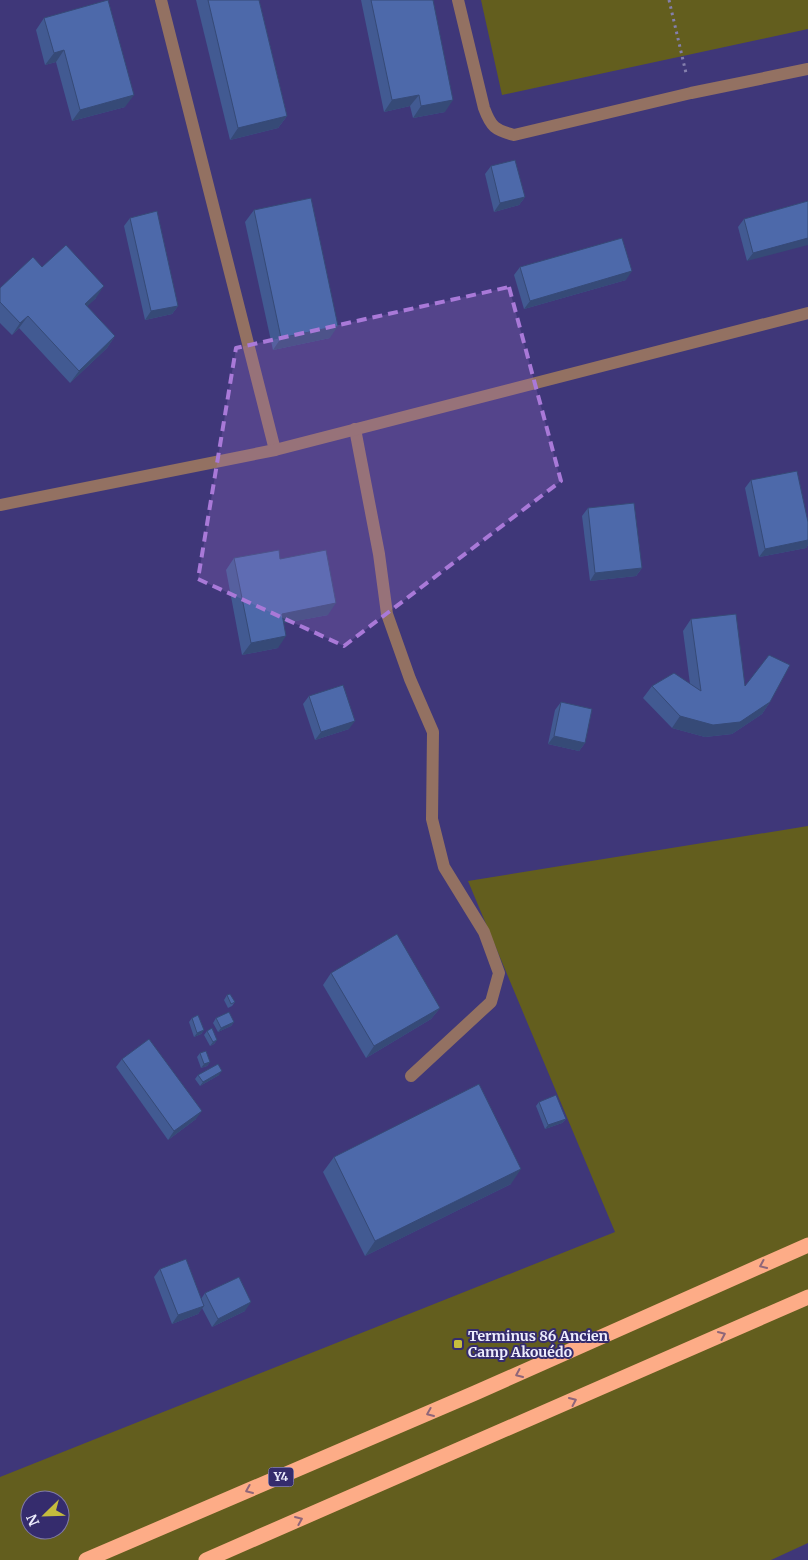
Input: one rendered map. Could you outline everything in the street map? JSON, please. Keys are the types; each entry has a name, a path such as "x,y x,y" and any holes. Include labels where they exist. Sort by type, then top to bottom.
{"highway":[{"name":"Y4","path":"86,1560 475,1393 808,1245"},
{"path":"206,1560 808,1297"}],"street":[{"path":"162,0 275,450"},
{"path":"458,0 484,108 490,123 499,131 514,135 691,93 808,69"},
{"path":"0,505 275,450 808,313"},
{"path":"355,429 379,554 387,614 410,679 433,732 432,819 444,867 484,932 499,973 491,1002 411,1076"}],"path":[{"path":"669,0 691,93"}],"highlighted area":[{"path":"509,287 561,481 344,646 198,579 236,348"}],"shaded area":[{"path":"481,0 808,0 808,29 502,95"},
{"path":"808,826 808,1543 771,1560 0,1560 0,1477 615,1232 468,881"}],"building":[{"path":"108,0 134,95 80,110 64,50 54,53 44,18"},
{"path":"208,0 259,0 287,116 238,128"},
{"path":"371,0 433,0 453,100 421,106 419,95 392,100"},
{"path":"515,160 525,197 500,203 491,166"},
{"path":"311,198 338,326 281,338 254,210"},
{"path":"808,201 808,238 753,253 744,219"},
{"path":"157,211 178,306 151,311 130,218"},
{"path":"622,238 632,271 530,301 520,267"},
{"path":"66,245 104,286 85,304 115,336 79,371 28,316 20,323 0,302 0,288 33,257 42,267"},
{"path":"797,471 808,522 808,540 765,549 751,480"},
{"path":"634,503 642,568 595,573 588,508"},
{"path":"279,550 280,559 326,550 336,603 282,614 286,636 251,643 234,558"},
{"path":"736,614 745,686 769,655 790,665 770,702 740,722 713,725 680,716 652,686 674,673 701,691 691,619"},
{"path":"343,685 355,721 321,732 309,696"},
{"path":"561,702 592,709 585,743 554,736"},
{"path":"397,934 440,1008 374,1046 331,973"},
{"path":"230,994 235,1002 231,1004 227,995"},
{"path":"229,1012 234,1022 221,1028 216,1018"},
{"path":"198,1015 204,1030 197,1033 192,1018"},
{"path":"212,1028 217,1040 213,1042 207,1031"},
{"path":"149,1039 202,1111 174,1131 122,1059"},
{"path":"206,1051 210,1062 204,1064 200,1053"},
{"path":"218,1064 222,1071 203,1082 198,1075"},
{"path":"479,1084 521,1169 375,1241 334,1157"},
{"path":"556,1095 566,1119 548,1125 539,1102"},
{"path":"186,1259 204,1306 178,1315 160,1269"},
{"path":"239,1277 251,1302 218,1319 205,1293"}],"place":[{"name":"Terminus 86 Ancien Camp Akouédo","path":"458,1344"}]}
